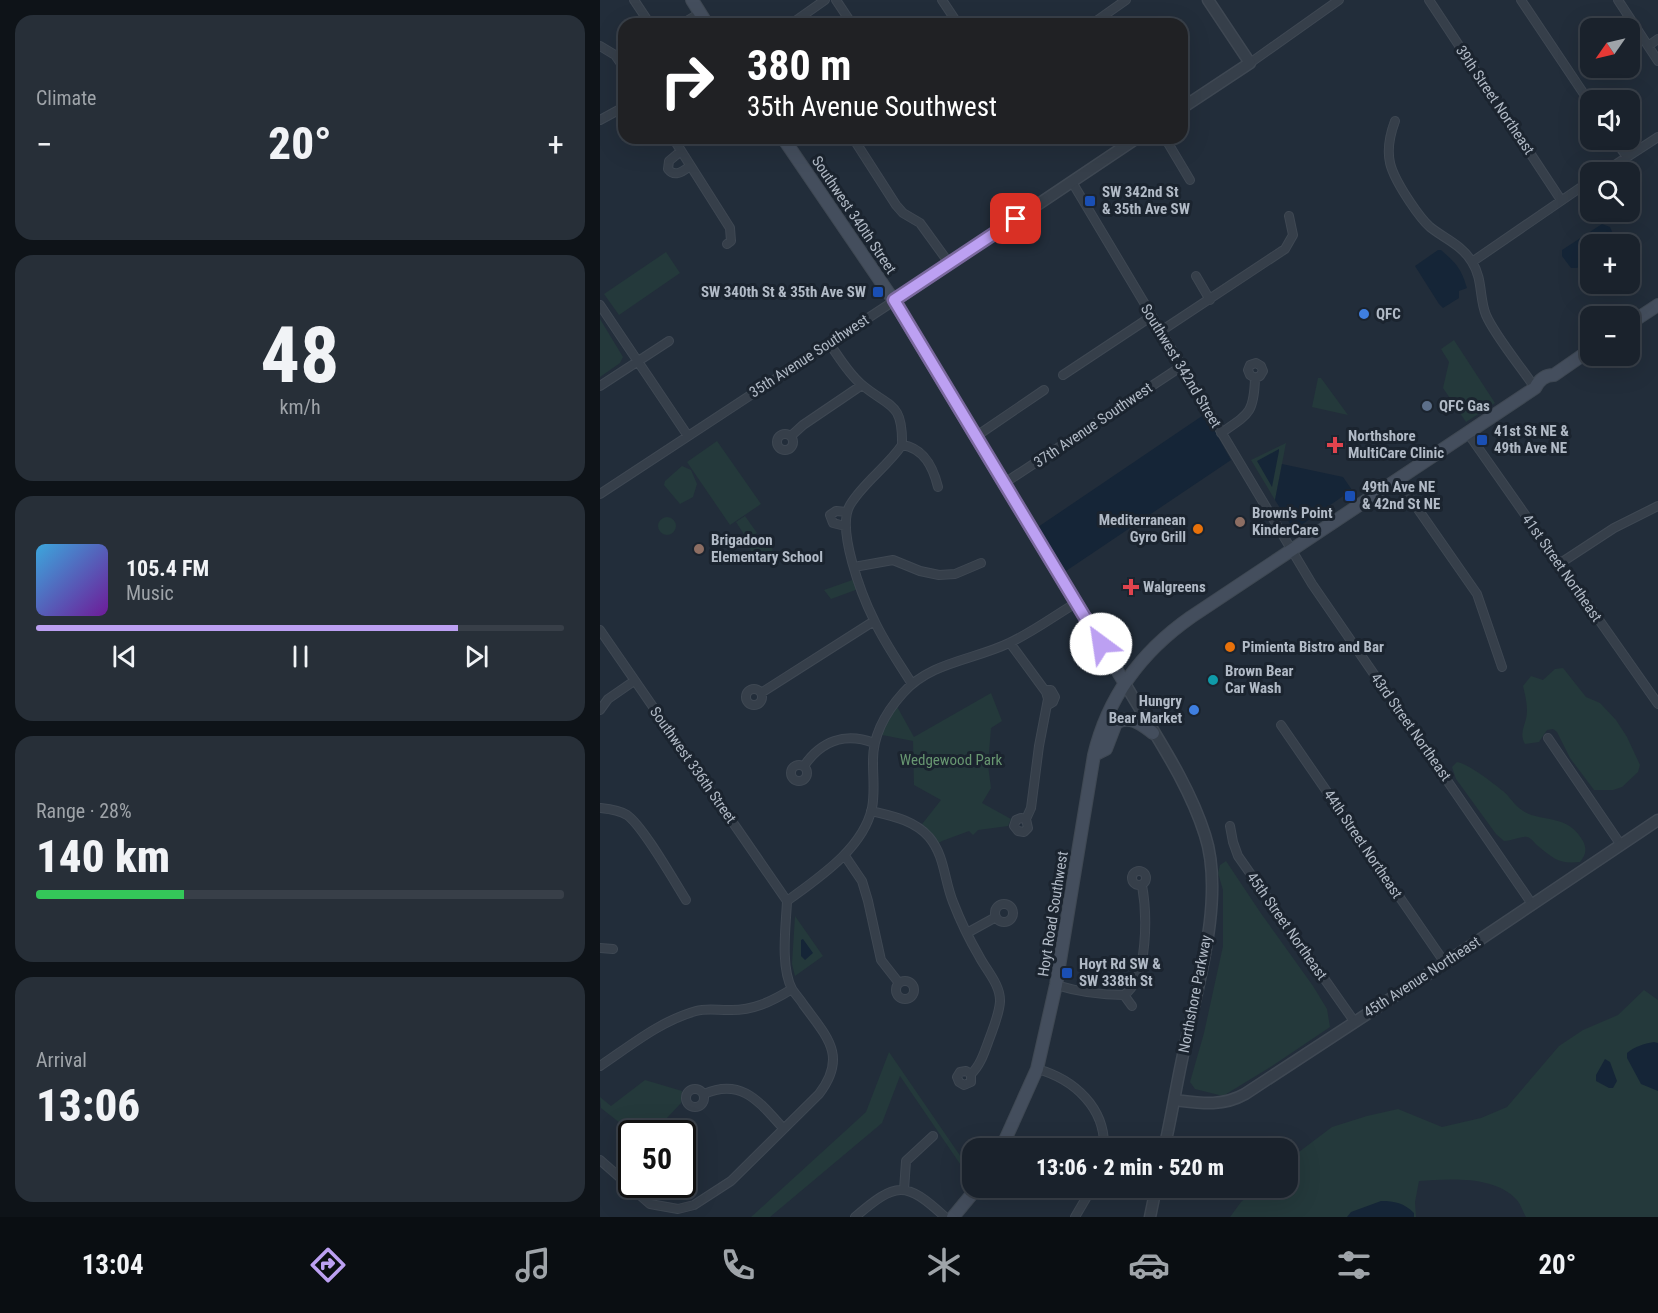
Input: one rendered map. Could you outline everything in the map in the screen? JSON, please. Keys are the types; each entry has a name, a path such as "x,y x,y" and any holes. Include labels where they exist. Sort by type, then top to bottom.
{"main road":[{"path":"692,0 703,18"},
{"name":"Southwest 340th Street","path":"787,144 894,300 1124,682"},
{"path":"1640,317 1658,305"},
{"name":"Hoyt Road Southwest","path":"1006,1138 1037,1069 1056,985 1094,755 1104,720 1124,682 1151,651 1182,624 1536,388 1538,382 1548,375 1554,375 1580,357"},
{"path":"1094,755 1106,749 1116,723 1120,720 1133,719 1153,733"},
{"path":"953,1217 969,1198"}],"street":[{"path":"634,0 646,18"},
{"path":"800,18 825,0"},
{"path":"836,0 848,18"},
{"path":"942,0 954,18"},
{"path":"1100,18 1126,0"},
{"path":"1208,0 1250,63"},
{"path":"1188,104 1339,0"},
{"name":"39th Street Northeast","path":"1428,0 1561,200"},
{"path":"1521,0 1581,90"},
{"path":"1618,0 1658,61"},
{"path":"692,18 700,13"},
{"path":"1648,46 1658,39"},
{"path":"600,46 618,59"},
{"path":"600,120 618,111"},
{"path":"1395,121 1388,139 1390,166 1395,180 1424,221 1458,245 1472,262 1478,273 1487,316 1536,388"},
{"path":"1619,162 1658,137"},
{"path":"677,144 730,228 732,236 731,241 727,244"},
{"path":"857,144 896,205 903,213 920,223 949,263"},
{"name":"35th Avenue Southwest","path":"600,494 1128,144"},
{"path":"1169,144 1190,180"},
{"path":"1622,150 1627,157"},
{"path":"681,151 669,160 668,169 677,174 690,166"},
{"name":"Southwest 342nd Street","path":"1072,182 1292,550"},
{"path":"1472,262 1580,188"},
{"path":"1161,331 1285,249 1293,235 1289,216"},
{"path":"1196,276 1210,300"},
{"path":"600,305 688,436"},
{"path":"1063,375 1152,316"},
{"path":"600,386 669,340"},
{"path":"829,343 862,385 892,405 899,415 902,427 902,446 857,496 845,519 845,533 854,567 874,621 912,684"},
{"name":"37th Avenue Southwest","path":"1004,484 1182,366"},
{"path":"1221,433 1245,417 1249,411 1254,398 1255,378"},
{"path":"791,436 803,424 862,385"},
{"path":"975,437 1044,390"},
{"name":"41st Street Northeast","path":"1467,432 1658,704"},
{"path":"902,446 916,449 926,459 934,471 938,487"},
{"path":"1397,479 1477,594 1502,667"},
{"path":"1559,564 1614,528 1658,506"},
{"path":"836,511 845,519 833,523 830,517 836,511"},
{"name":"43rd Street Northeast","path":"1292,550 1312,584 1532,904"},
{"path":"854,567 893,560 920,571 939,575 955,574 981,562"},
{"path":"600,1161 650,1204 678,1209 694,1205 731,1181 819,1094 830,1080 833,1052 826,1035 792,989 785,948 787,901 844,856 864,827 872,811 874,743 890,711 912,684 943,666 1010,643 1076,603"},
{"path":"761,693 874,621"},
{"name":"Southwest 336th Street","path":"600,630 787,901"},
{"path":"1010,643 1045,690 1048,705 1039,746 1031,810 1026,819"},
{"path":"600,710 608,699 634,681"},
{"name":"Southwest 340th Street","path":"1124,682 1192,800 1206,838"},
{"name":"44th Street Northeast","path":"1281,725 1444,963"},
{"path":"804,766 821,749 840,738 860,737 874,743"},
{"path":"1548,738 1621,845"},
{"path":"600,808 627,815 638,826 686,900"},
{"path":"872,811 908,821 930,839 942,861 952,901 996,986 1000,1000 995,1023 986,1049 978,1066 971,1074"},
{"name":"45th Avenue Northeast","path":"1175,1100 1212,1104 1240,1096 1658,820"},
{"name":"45th Street Northeast","path":"1230,826 1238,856 1354,1021"},
{"name":"Northshore Parkway","path":"1166,1138 1195,1003 1212,905 1213,883 1206,838"},
{"path":"844,856 862,881 881,960 899,983"},
{"path":"1124,995 1133,986 1141,965 1145,909 1142,885"},
{"path":"967,933 996,917"},
{"path":"600,948 613,949"},
{"path":"1056,985 1076,991 1124,995 1132,1006"},
{"path":"600,1066 669,1022 704,1005 750,1009 770,1002 792,989"},
{"path":"1037,1069 1053,1073 1074,1086 1092,1105 1101,1122 1103,1138"},
{"path":"704,1094 719,1089 745,1092 762,1104 783,1128"},
{"path":"904,1190 906,1161 933,1136"},
{"path":"855,1217 878,1198 904,1190 924,1198 945,1217"},
{"path":"1073,1217 1085,1198"},
{"path":"1150,1217 1154,1198"}],"green space":[{"path":"666,252 680,273 619,315 604,294"},
{"path":"600,319 623,357 620,363 600,377"},
{"path":"1454,340 1495,403 1466,422 1443,388 1449,362 1441,349"},
{"path":"1318,378 1321,378 1348,415 1312,407"},
{"path":"717,441 761,504 730,525 687,462"},
{"path":"1286,443 1275,500 1251,460"},
{"path":"682,466 691,470 697,484 693,497 680,504 664,485 665,481"},
{"path":"745,516 757,533 747,539 736,522"},
{"path":"663,517 671,517 676,522 674,533 663,535 658,530 658,522"},
{"path":"762,534 773,550 758,561 747,545"},
{"path":"858,578 861,588 831,599 824,590"},
{"path":"1563,668 1586,697 1600,703 1616,720 1627,737 1640,765 1638,772 1622,787 1613,790 1594,790 1570,758 1557,732 1553,729 1547,730 1539,742 1525,744 1523,740 1527,708 1523,686 1531,676 1543,680 1555,669"},
{"name":"Wedgewood Park","path":"991,693 1002,721 991,728 988,765 991,788 982,803 1011,819 1008,826 978,830 973,835 969,831 935,845 919,828 941,800 914,785 913,741 877,734 895,703 914,737"},
{"path":"1457,762 1468,766 1487,779 1527,813 1569,826 1583,841 1585,847 1585,854 1580,862 1557,860 1527,837 1504,841 1496,834 1456,779 1452,767"},
{"path":"1226,861 1313,986 1327,1009 1330,1027 1223,1096 1195,1089 1190,1082 1204,1033 1223,946 1223,890 1218,873 1220,865"},
{"path":"795,916 823,956 795,976 792,964"},
{"path":"1644,990 1658,1000 1658,1217 1526,1217 1517,1200 1496,1186 1471,1180 1443,1180 1419,1181 1415,1202 1416,1217 1230,1217 1246,1198 1298,1198 1298,1153 1332,1127 1398,1109 1442,1127 1481,1118 1507,1107 1559,1046 1583,1030 1618,1015"},
{"path":"889,1052 962,1158 962,1167 900,1076 882,1123 770,1217 751,1217 866,1112"},
{"path":"645,1080 682,1091 681,1103 665,1120 618,1121 601,1108 600,1097 611,1106"}],"water":[{"path":"1602,224 1610,227 1613,234 1587,234"},
{"path":"1580,238 1580,266 1571,268 1562,256 1562,250"},
{"path":"1441,250 1457,266 1467,288 1459,291 1459,298 1443,308 1415,266"},
{"path":"1205,414 1231,460 1066,571 1038,527"},
{"path":"1279,449 1279,451 1272,487 1257,461"},
{"path":"1282,464 1343,477 1352,490 1294,530 1275,500"},
{"path":"803,939 813,953 805,960 801,956 801,940"},
{"path":"1654,1042 1658,1043 1658,1091 1641,1084 1627,1058 1627,1053 1633,1049"},
{"path":"1605,1059 1610,1062 1617,1081 1613,1088 1596,1081 1596,1075"},
{"path":"1381,1201 1403,1205 1414,1213 1414,1217 1347,1217 1351,1212"}],"place":[{"name":"SW 342nd St & 35th Ave SW","path":"1090,201"},
{"name":"SW 340th St & 35th Ave SW","path":"878,292"},
{"name":"QFC","path":"1364,314"},
{"name":"QFC Gas","path":"1427,406"},
{"name":"41st St NE & 49th Ave NE","path":"1482,440"},
{"name":"Northshore MultiCare Clinic","path":"1335,445"},
{"name":"49th Ave NE & 42nd St NE","path":"1350,496"},
{"name":"Brown's Point KinderCare","path":"1240,522"},
{"name":"Mediterranean Gyro Grill","path":"1198,529"},
{"name":"Brigadoon Elementary School","path":"699,549"},
{"name":"Walgreens","path":"1131,587"},
{"name":"Pimienta Bistro and Bar","path":"1230,647"},
{"name":"Brown Bear Car Wash","path":"1213,680"},
{"name":"Hungry Bear Market","path":"1194,710"},
{"name":"Hoyt Rd SW & SW 338th St","path":"1067,973"}],"route":[{"path":"1016,219 894,300 1101,644"}]}
